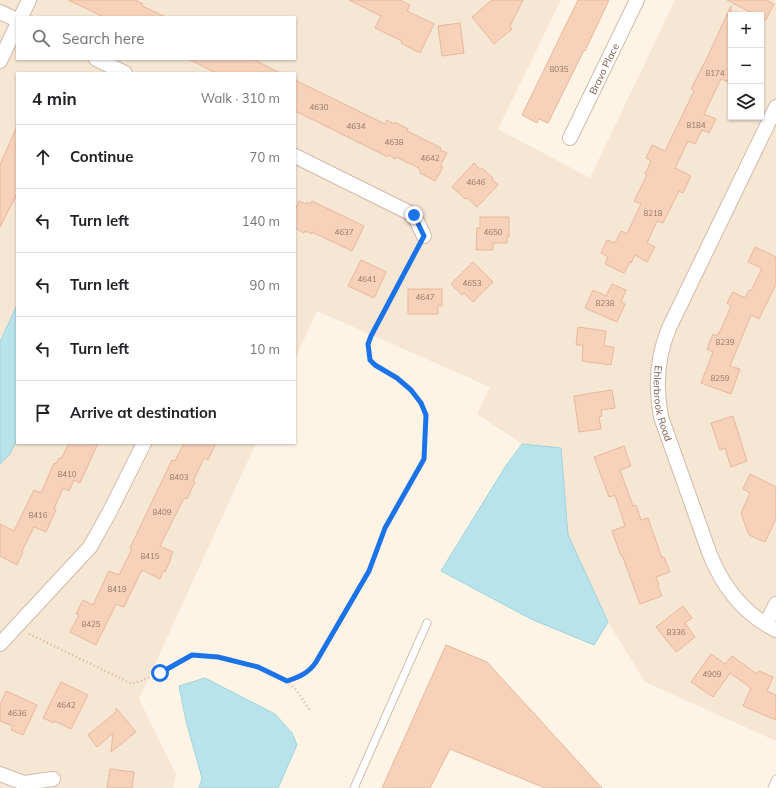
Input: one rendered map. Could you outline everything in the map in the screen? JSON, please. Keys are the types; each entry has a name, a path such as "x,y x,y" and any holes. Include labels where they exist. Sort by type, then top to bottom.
{"street":[{"path":"21,16 29,0"},
{"name":"Bravo Place","path":"570,138 637,0"},
{"path":"0,12 16,20"},
{"path":"0,61 16,27"},
{"path":"98,60 123,72"},
{"name":"Ehlerbrook Road","path":"771,627 760,621 734,597 718,574 661,417 657,383 660,355 669,328 776,107"},
{"path":"296,156 414,215 424,236"},
{"path":"0,644 90,547 144,444"},
{"path":"771,627 776,604"},
{"path":"0,774 24,784 53,779"}],"lane":[{"path":"354,788 427,623"},
{"path":"772,788 776,779"}],"path":[{"path":"287,681 308,672 316,662 369,571 385,528 424,459 426,415 421,403 411,390 397,378 375,365 370,360 368,344 424,236"},
{"path":"16,627 132,684 160,673 192,655 218,657 258,667 287,681 297,691 311,712"}],"shaded area":[{"path":"0,0 561,0 498,129 590,178 675,0 776,0 776,741 645,682 608,622 568,535 561,449 522,444 477,414 490,387 317,311 296,357 296,72 16,72 16,444 256,444 139,699 176,774 173,788 0,788"}],"water":[{"path":"16,307 16,441 10,454 0,464 0,342"},
{"path":"522,444 561,448 568,535 608,622 594,645 531,619 441,571 505,467"},
{"path":"205,678 275,714 292,733 297,745 278,788 199,788 202,778 186,721 179,686"}],"building":[{"path":"68,0 135,0 143,4 142,6 164,16 102,16"},
{"path":"349,0 400,0 410,5 407,11 434,24 420,53 401,43 402,41 375,28 381,16"},
{"path":"492,0 523,0 510,26 512,29 494,44 472,17"},
{"path":"578,0 609,0 548,123 539,119 537,123 522,115"},
{"path":"727,0 766,0 774,4 766,20 764,19 764,12 750,12"},
{"path":"728,13 728,82 721,79 704,114 716,119 709,133 702,130 695,144 688,141 675,168 691,176 683,193 679,191 663,223 657,221 647,243 655,247 647,262 635,255 624,273 605,264 608,257 601,253 607,240 615,243 621,231 627,234 641,204 634,201 647,175 645,174 651,161 646,158 652,145 665,151 694,91 691,89"},
{"path":"460,23 464,53 442,56 438,26"},
{"path":"190,60 255,60 278,72 214,72"},
{"path":"296,80 385,124 387,120 394,124 395,122 408,129 407,131 441,148 440,150 447,153 440,166 443,167 435,181 420,173 421,171 419,168 396,157 395,159 389,155 388,157 296,111"},
{"path":"16,128 16,196 0,227 0,165"},
{"path":"474,163 493,178 492,179 498,185 477,207 467,198 465,199 452,187"},
{"path":"299,201 310,204 312,201 364,226 352,251 312,232 312,234 305,231 304,233 296,229 296,208"},
{"path":"480,217 509,217 509,237 507,237 507,243 493,243 493,250 476,250 477,228 480,228"},
{"path":"755,247 776,257 776,284 759,319 751,315 730,366 740,369 731,394 701,383 713,352 707,349 713,334 717,336 720,332 731,306 727,303 733,292 745,298 749,290 751,291 762,268 748,262"},
{"path":"361,260 386,272 374,298 348,286"},
{"path":"473,262 493,282 473,302 464,293 462,295 451,284"},
{"path":"612,284 626,290 621,302 625,304 617,322 585,308 593,290 606,296"},
{"path":"408,289 442,289 442,306 438,305 438,314 408,314"},
{"path":"578,327 606,331 604,346 614,347 611,365 582,361 583,345 576,345"},
{"path":"612,390 615,408 601,410 602,416 599,417 601,429 579,432 574,396"},
{"path":"733,416 747,461 731,467 725,448 720,450 711,423"},
{"path":"68,444 98,444 80,483 74,480 69,491 63,488 54,509 56,510 46,532 34,527 17,565 0,556 0,524 14,531 34,490 41,493 54,463 56,464 59,458 61,459"},
{"path":"184,444 216,444 208,460 204,458 193,481 195,482 187,499 184,498 160,546 173,552 165,572 163,571 160,579 142,570 124,607 116,604 96,645 70,632 79,615 76,614 83,600 93,605 109,571 119,575 132,549 130,548 172,460 175,461"},
{"path":"624,446 631,466 620,470 633,506 636,505 641,520 648,518 662,558 664,557 670,572 656,577 662,596 640,604 612,531 625,526 615,495 609,497 594,457"},
{"path":"750,474 776,487 776,519 765,542 749,535 741,513 750,493 743,489"},
{"path":"683,606 692,618 685,623 695,637 676,652 656,627"},
{"path":"446,645 487,662 602,788 545,788 450,749 430,788 382,788"},
{"path":"711,654 725,664 732,656 757,674 759,671 773,677 767,691 776,695 776,720 743,706 751,688 730,673 713,697 691,682"},
{"path":"61,682 88,695 71,729 55,721 54,723 43,718"},
{"path":"6,691 37,705 23,735 11,730 13,726 0,721 0,705"},
{"path":"116,708 136,732 111,752 113,733 97,747 88,735 116,712"},
{"path":"110,769 134,772 132,788 107,788"}],"route":[{"path":"160,673 192,655 218,657 258,667 287,681 294,679 308,672 316,662 369,571 385,528 424,459 426,415 421,403 411,390 397,378 375,365 370,360 368,344 424,236 414,215"}]}
